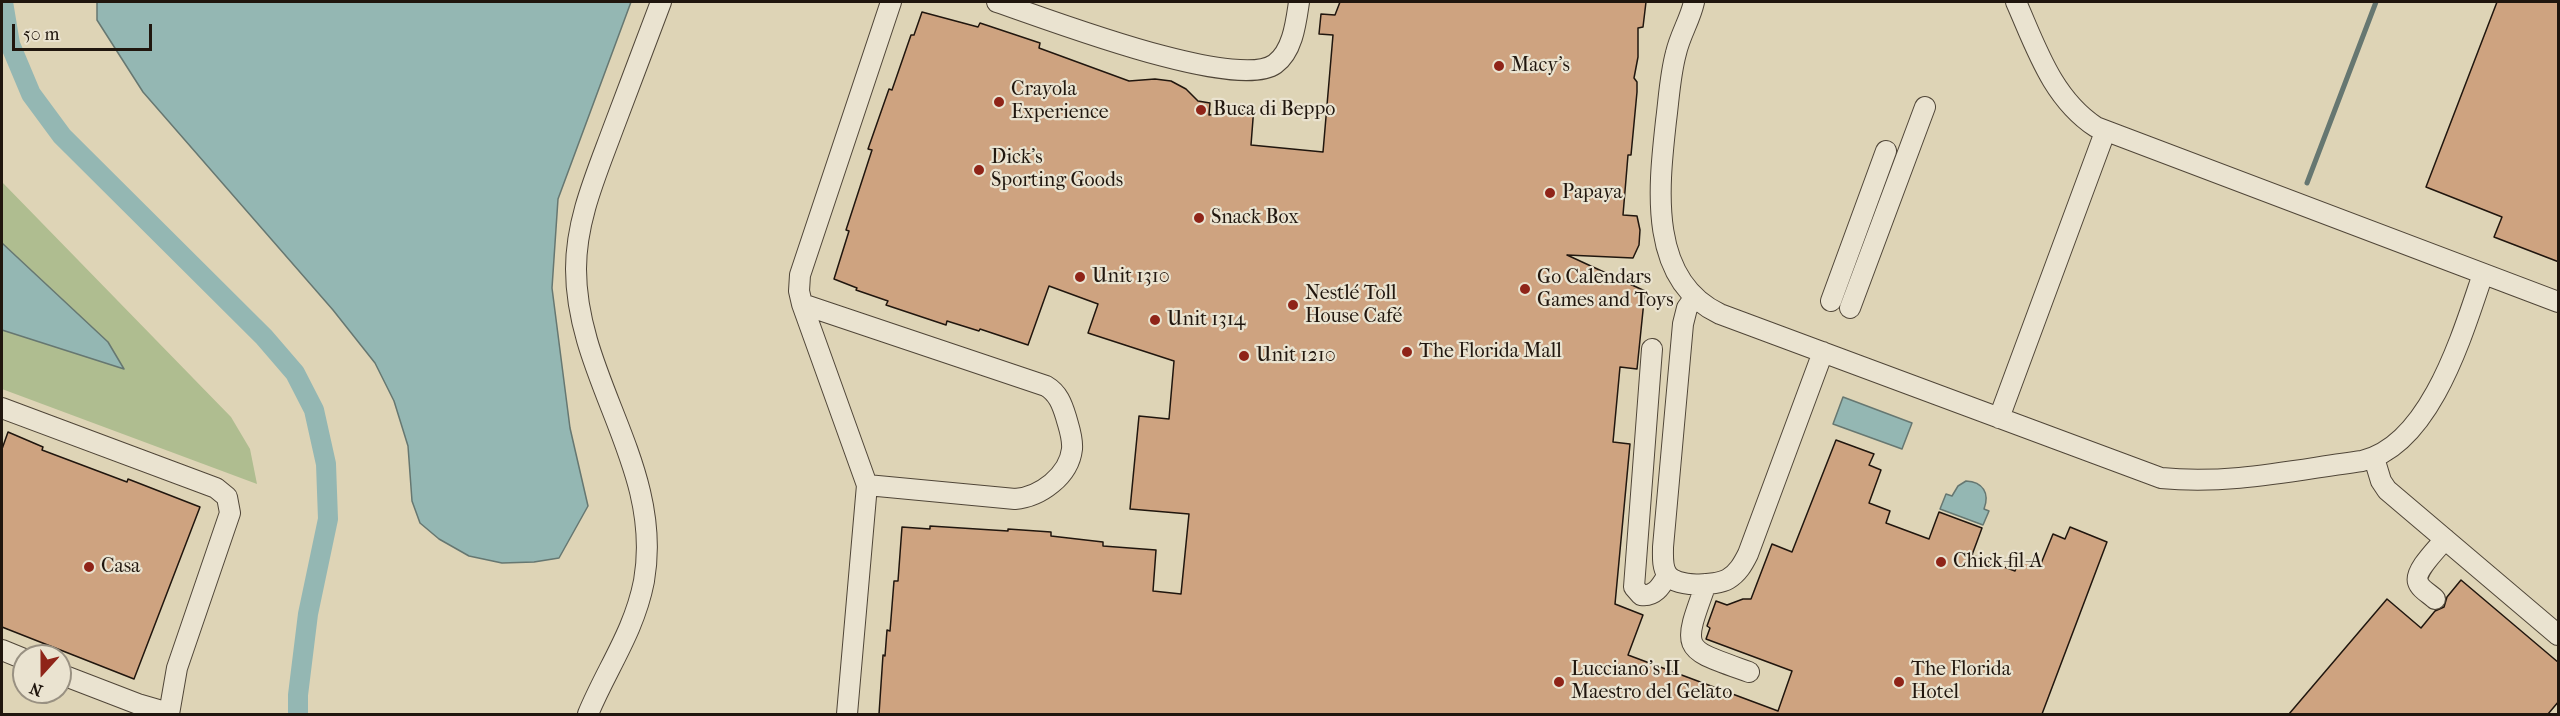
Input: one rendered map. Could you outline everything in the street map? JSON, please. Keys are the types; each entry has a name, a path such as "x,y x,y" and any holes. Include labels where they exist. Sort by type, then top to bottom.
{"lane":[{"path":"588,714 633,623 644,579 647,530 639,483 583,325 576,287 577,244 590,190 661,2"},
{"path":"847,714 867,485 799,291 800,275 891,2"},
{"path":"997,2 1173,59 1215,67 1256,70 1273,66 1284,54 1292,37 1299,2"},
{"path":"1694,2 1673,63 1660,198 1662,225 1669,251 1681,277 1695,297 1720,314 2161,478 2209,482 2234,480 2374,458 2386,451 2407,431 2433,398 2454,356 2483,274"},
{"path":"2016,2 2043,63 2060,93 2078,114 2105,132 2559,302"},
{"path":"1850,309 1925,107"},
{"path":"1999,418 2105,132"},
{"path":"1831,301 1886,151"},
{"path":"1695,297 1687,308 1683,324 1666,508 1663,557 1667,576 1676,582 1706,584 1730,578 1745,561 1823,352"},
{"path":"802,304 1046,386 1056,394 1062,405 1072,439 1071,457 1056,478 1034,495 1015,499 867,485"},
{"path":"1652,349 1634,587 1641,595 1647,596 1658,589 1667,576"},
{"path":"1648,399 1676,402"},
{"path":"2,408 216,488 227,497 230,513 177,668 169,714 136,709 72,680"},
{"path":"2374,458 2381,481 2387,490 2559,635"},
{"path":"1639,506 1666,508"},
{"path":"2435,599 2420,586 2417,578 2421,568 2445,539"},
{"path":"1706,584 1691,625 1690,640 1704,656 1749,672"}],"green space":[{"path":"2,182 231,417 250,449 257,484 2,389 2,330 123,368 108,342 2,243"}],"water":[{"path":"97,2 631,2 558,199 552,288 570,428 588,506 559,558 534,562 502,563 469,556 439,539 420,523 412,501 408,446 394,401 375,363 333,310 143,92 97,20"},
{"path":"2,243 108,342 124,369 2,330"},
{"path":"1843,397 1912,423 1902,449 1833,424"},
{"path":"1966,481 1984,489 1986,503 1984,509 1989,511 1983,525 1940,509 1946,494 1952,496 1958,486"}],"building":[{"name":"The Florida Mall","path":"1340,2 1646,2 1643,27 1638,28 1638,57 1634,78 1637,82 1637,92 1631,155 1628,155 1623,215 1637,216 1640,230 1639,245 1633,258 1567,255 1645,291 1637,369 1620,367 1613,442 1630,444 1615,604 1643,615 1628,655 1778,711 1792,671 1706,639 1710,628 1707,626 1716,601 1727,605 1743,599 1751,599 1772,544 1792,552 1836,440 1874,454 1869,465 1881,470 1869,503 1890,511 1886,523 1929,539 1939,512 1982,528 1972,555 2015,571 2020,559 2040,566 2053,534 2065,539 2070,527 2107,542 2042,714 879,714 883,655 885,656 887,630 890,631 894,581 898,581 902,527 930,529 930,526 1051,532 1051,536 1103,542 1103,546 1156,550 1153,591 1181,594 1189,514 1130,509 1139,416 1169,419 1174,361 1088,333 1098,304 1049,286 1028,345 980,329 979,331 947,321 946,325 886,305 888,301 856,290 857,288 834,279 849,231 846,230 872,150 868,149 889,89 892,90 911,35 914,35 922,12 978,27 980,23 1040,43 1039,48 1129,81 1155,79 1171,81 1186,89 1198,101 1210,103 1209,115 1237,112 1254,106 1251,145 1323,152 1333,35 1319,34 1321,14 1335,15"},
{"path":"2497,2 2559,2 2559,262 2494,237 2502,217 2426,187"},
{"name":"Casa","path":"8,432 43,447 42,450 127,482 128,479 200,507 134,679 72,655 72,644 45,644 2,627 2,449"},
{"path":"2461,580 2559,663 2559,701 2548,714 2289,714 2387,599 2421,628 2435,611 2444,607 2447,597"}],"waterway":[{"path":"3,2 10,44 31,94 62,136 264,337 295,373 314,410 326,464 328,519 308,614 298,695 298,714"},
{"path":"2307,183 2376,2"}],"place":[{"name":"Macy's","path":"1499,66"},
{"name":"Crayola Experience","path":"999,102"},
{"name":"Buca di Beppo","path":"1201,110"},
{"name":"Dick's Sporting Goods","path":"979,170"},
{"name":"Papaya","path":"1550,193"},
{"name":"Snack Box","path":"1199,218"},
{"name":"Unit 1310","path":"1080,277"},
{"name":"Go Calendars Games and Toys","path":"1525,289"},
{"name":"Nestlé Toll House Café","path":"1293,305"},
{"name":"Unit 1314","path":"1155,320"},
{"name":"The Florida Mall","path":"1407,352"},
{"name":"Unit 1210","path":"1244,356"},
{"name":"Chick-fil-A","path":"1941,562"},
{"name":"Casa","path":"89,567"},
{"name":"Lucciano's II Maestro del Gelato","path":"1559,682"},
{"name":"The Florida Hotel","path":"1899,682"}]}
